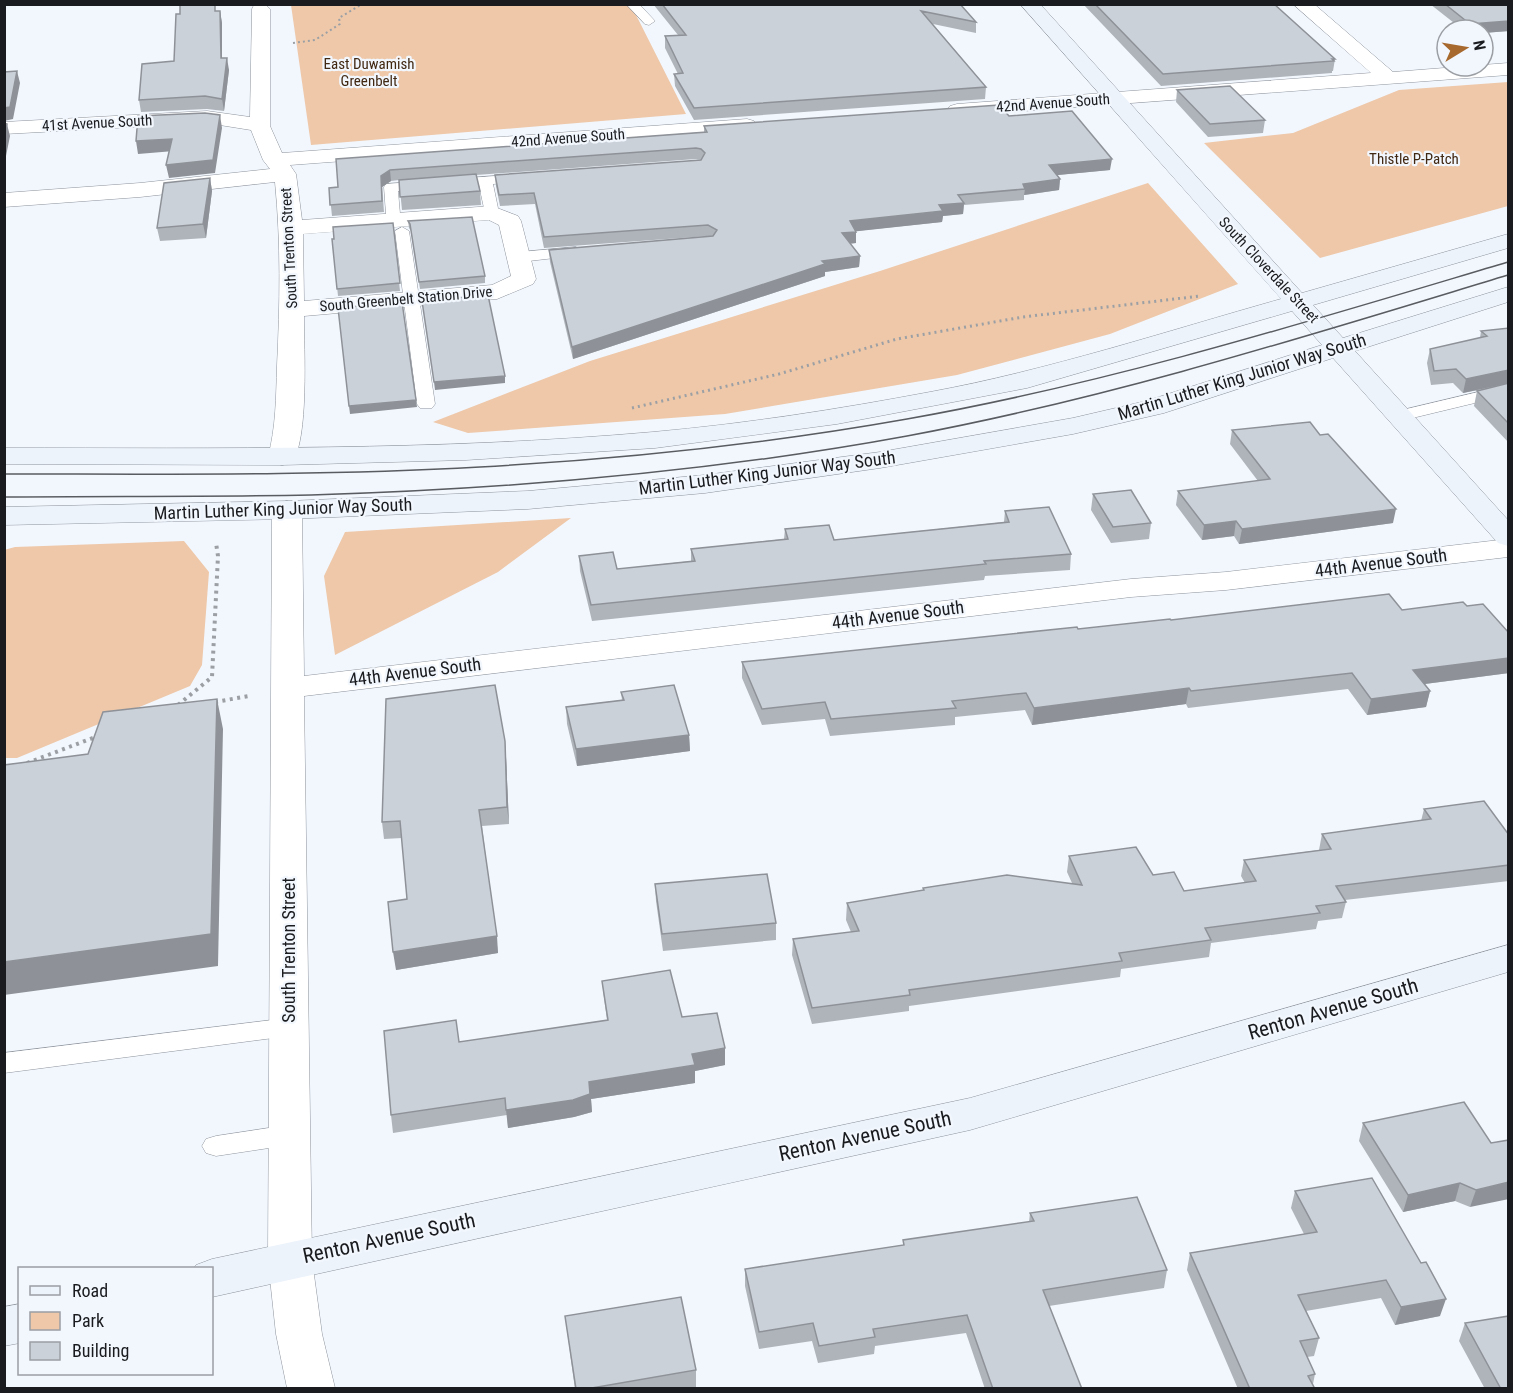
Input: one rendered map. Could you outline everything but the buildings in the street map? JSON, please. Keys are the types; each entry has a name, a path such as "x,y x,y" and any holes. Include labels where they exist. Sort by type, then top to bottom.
{"main road":[{"name":"South Cloverdale Street","path":"1029,4 1509,537"},
{"path":"4,456 282,458 466,452 644,441 837,416 1027,380 1509,241"},
{"name":"Martin Luther King Junior Way South","path":"4,516 287,510 528,500 705,483 880,460 1073,426 1154,407 1509,294"},
{"name":"Renton Avenue South","path":"213,1278 970,1114 1509,959"}],"street":[{"path":"1302,4 1389,78"},
{"name":"South Trenton Street","path":"261,9 260,126 279,167 291,228 292,310 288,435 282,458"},
{"name":"42nd Avenue South","path":"935,112 1509,69"},
{"name":"41st Avenue South","path":"4,128 207,117 238,120 260,126"},
{"name":"42nd Avenue South","path":"4,200 140,190 279,167 768,123"},
{"path":"291,228 492,213"},
{"name":"South Greenbelt Station Drive","path":"292,310 497,292 524,279 510,220 492,213"},
{"name":"South Trenton Street","path":"287,510 290,1260 299,1334 311,1389"},
{"name":"44th Avenue South","path":"288,688 1131,588 1226,581 1509,548"}],"lane":[{"path":"632,4 649,21"},
{"path":"393,214 391,187 532,177"},
{"path":"485,180 492,213"},
{"path":"402,231 426,405"},
{"path":"520,257 590,251"},
{"path":"1400,416 1509,390"},
{"path":"4,1063 289,1027"},
{"path":"216,1146 289,1135"}],"path":[{"path":"260,43 303,43 315,40 340,24 339,18 362,4"},
{"path":"209,703 231,700"},
{"path":"177,706 188,705"}],"green space":[{"name":"East Duwamish Greenbelt","path":"291,5 631,5 686,114 311,145"},
{"name":"Thistle P-Patch","path":"1508,82 1508,206 1320,258 1204,143 1293,133 1399,90"},
{"path":"1148,183 1238,284 1110,334 957,375 725,414 468,433 433,422 590,361 880,271"},
{"path":"571,518 498,572 335,655 324,576 345,532"},
{"path":"184,541 209,572 202,665 190,686 17,758 5,758 4,550 15,547"}],"tram line":[{"path":"4,474 242,474 420,470 641,455 801,436 907,419 1059,388 1285,328 1508,262"},
{"path":"4,497 273,496 386,492 610,477 759,460 907,436 1059,403 1210,364 1508,275"}]}
